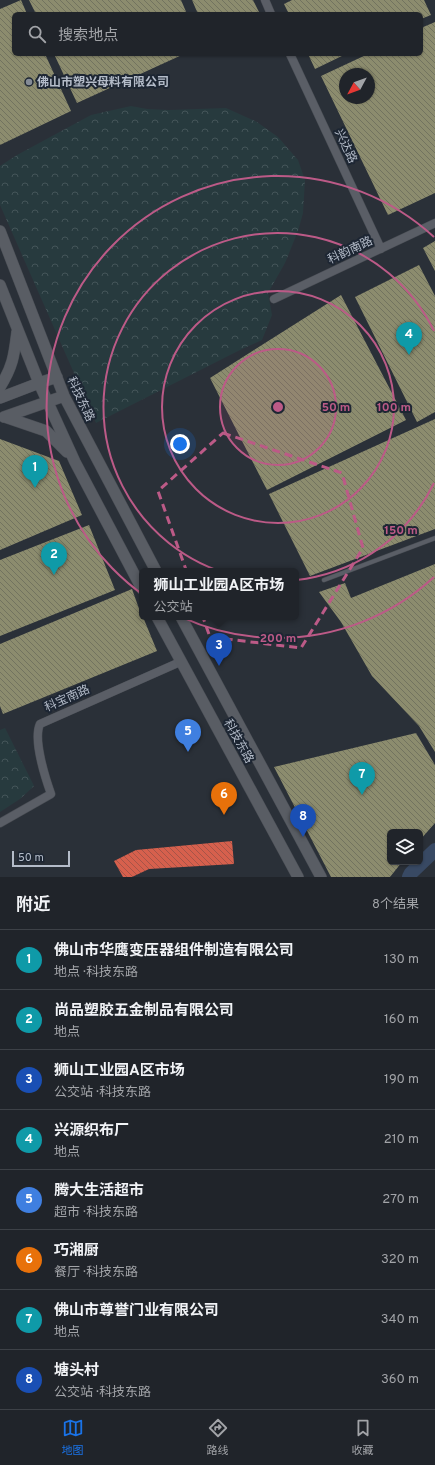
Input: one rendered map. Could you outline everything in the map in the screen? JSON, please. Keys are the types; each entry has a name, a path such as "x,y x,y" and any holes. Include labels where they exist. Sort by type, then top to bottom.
{"main road":[{"name":"科技东路","path":"0,231 64,396 154,568"},
{"path":"0,286 39,383 75,462 139,583"},
{"path":"0,387 9,373 14,359 17,331"},
{"path":"0,398 57,377"},
{"path":"3,418 64,396"},
{"path":"3,418 46,431 62,446 75,462"},
{"name":"科技东路","path":"159,620 298,877"},
{"name":"科技东路","path":"183,620 321,877"}],"street":[{"path":"265,0 270,12"},
{"name":"兴达路","path":"291,56 381,249"},
{"name":"科韵南路","path":"274,299 435,223"},
{"name":"科宝南路","path":"0,823 51,794 43,770 37,730 40,724 180,662"}],"lane":[{"path":"324,580 435,538"}],"highlighted area":[{"path":"223,433 342,473 363,548 301,648 210,637 158,491"}],"green space":[{"path":"131,106 147,109 169,110 226,108 257,122 278,137 298,160 305,180 303,213 298,231 285,263 268,293 272,315 262,340 96,423 0,205 0,166 17,155 91,115"},
{"path":"5,728 34,786 20,799 0,812 0,730"}],"building: 商业":[{"path":"232,841 234,864 149,869 132,877 123,877 114,861 136,850"}],"building: 工业":[{"name":"佛山市塑兴母料有限公司","path":"21,0 26,12 12,12 12,56 46,56 71,111 0,145 0,9"},
{"path":"29,0 181,0 186,12 35,12"},
{"path":"192,0 253,0 259,12 197,12"},
{"path":"292,0 424,0 431,15 423,18 423,12 288,12 284,4"},
{"path":"435,22 435,193 388,215 321,76 364,56 423,56 423,27"},
{"path":"55,56 180,56 77,103"},
{"path":"309,56 342,56 315,69"},
{"path":"435,241 435,271 423,248"},
{"path":"419,265 435,296 435,412 417,422 355,297"},
{"path":"341,295 406,420 267,490 210,378"},
{"path":"435,419 435,529 310,576 269,494"},
{"path":"0,439 59,461 82,515 0,550"},
{"path":"89,525 115,590 0,636 0,560"},
{"path":"435,564 435,752 419,726 372,676 341,622 319,592 345,583 351,598"},
{"path":"132,589 139,609 139,620 144,620 157,651 3,714 0,706 0,644"},
{"path":"416,733 435,765 435,823 423,837 423,829 387,829 387,865 400,865 390,877 331,877 274,767"}],"waterway":[{"path":"409,877 411,873 435,850"}],"place":[{"name":"佛山市塑兴母料有限公司","path":"29,82"},
{"name":"兴源织布厂","path":"409,355"},
{"name":"佛山市华鹰变压器组件制造有限公司","path":"35,488"},
{"name":"尚品塑胶五金制品有限公司","path":"54,575"},
{"name":"狮山工业园A区市场","path":"219,666"},
{"name":"腾大生活超市","path":"188,752"},
{"name":"佛山市尊誉门业有限公司","path":"362,795"},
{"name":"巧湘厨","path":"224,815"},
{"name":"塘头村","path":"303,837"}]}
